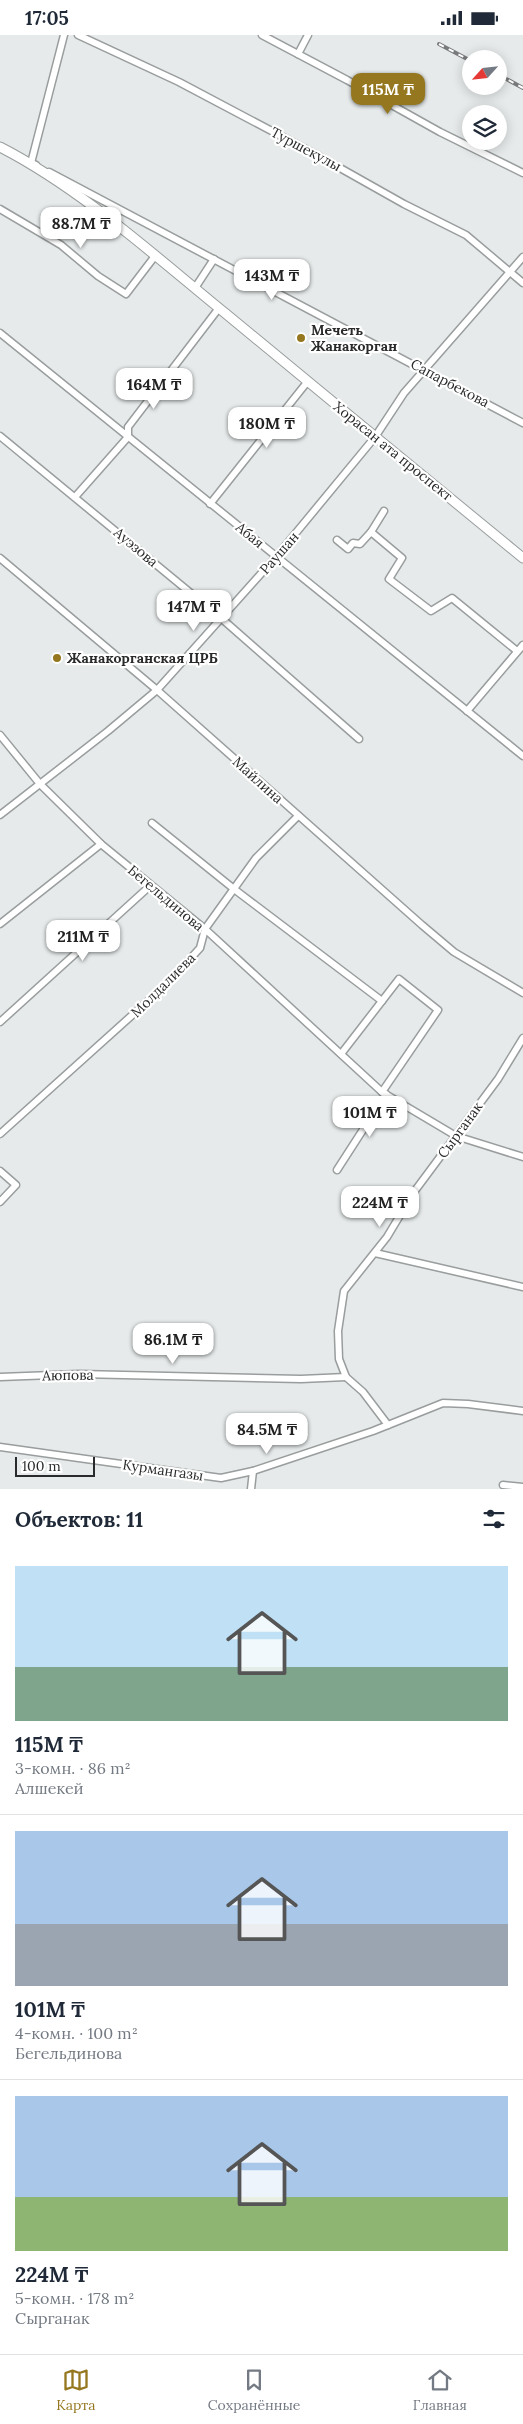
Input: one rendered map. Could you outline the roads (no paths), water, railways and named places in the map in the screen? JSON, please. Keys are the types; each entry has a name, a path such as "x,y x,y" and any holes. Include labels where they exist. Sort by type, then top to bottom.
{"main road":[{"name":"Хорасан ата проспект","path":"0,147 31,163 86,201 195,288 523,558"}],"street":[{"path":"31,163 64,35"},
{"name":"Туршекулы","path":"78,35 179,82 317,155 404,204 466,235 523,283"},
{"path":"262,35 440,132 523,173"},
{"path":"298,54 308,35"},
{"name":"Сапарбекова","path":"31,163 523,423"},
{"path":"0,209 61,245 98,276 126,294 155,257"},
{"name":"Раушан","path":"0,815 108,731 157,690 276,557 375,437 404,393 499,283 511,273 523,257"},
{"path":"195,288 214,259"},
{"path":"76,497 128,437 128,427 219,308"},
{"name":"Абая","path":"0,333 523,756"},
{"path":"210,503 308,381"},
{"name":"Ауэзова","path":"0,436 221,618 359,739"},
{"path":"337,540 348,549 353,543 360,544 371,532 384,511"},
{"path":"371,532 402,558 389,579 432,611 452,599 517,651"},
{"name":"Майлина","path":"0,558 157,690 454,952 523,993"},
{"path":"467,711 523,645"},
{"name":"Бегельдинова","path":"0,735 40,784 101,844 205,929 384,1093 456,1136 523,1157"},
{"name":"Молдалиева","path":"0,1134 169,982 200,947 205,929 256,858 298,816"},
{"path":"152,823 234,889 382,1001"},
{"path":"0,924 101,844"},
{"path":"0,1022 152,885"},
{"path":"337,1170 438,1010 398,979 341,1054"},
{"name":"Сырганак","path":"388,1425 362,1392 346,1377 339,1359 338,1331 344,1291 387,1237 414,1192 498,1079 523,1038"},
{"path":"0,1171 16,1185 0,1202"},
{"path":"375,1253 523,1287"},
{"name":"Аюпова","path":"0,1377 78,1374 301,1379 346,1377"},
{"name":"Курмангазы","path":"0,1447 221,1478 253,1471 388,1425 443,1403 523,1411"},
{"path":"251,1489 253,1471"},
{"path":"503,1485 523,1487"}],"railway":[{"path":"439,44 462,56"},
{"path":"508,80 523,88"}],"place":[{"name":"Мечеть Жанакорган","path":"301,338"},
{"name":"Жанакорганская ЦРБ","path":"57,658"}]}
